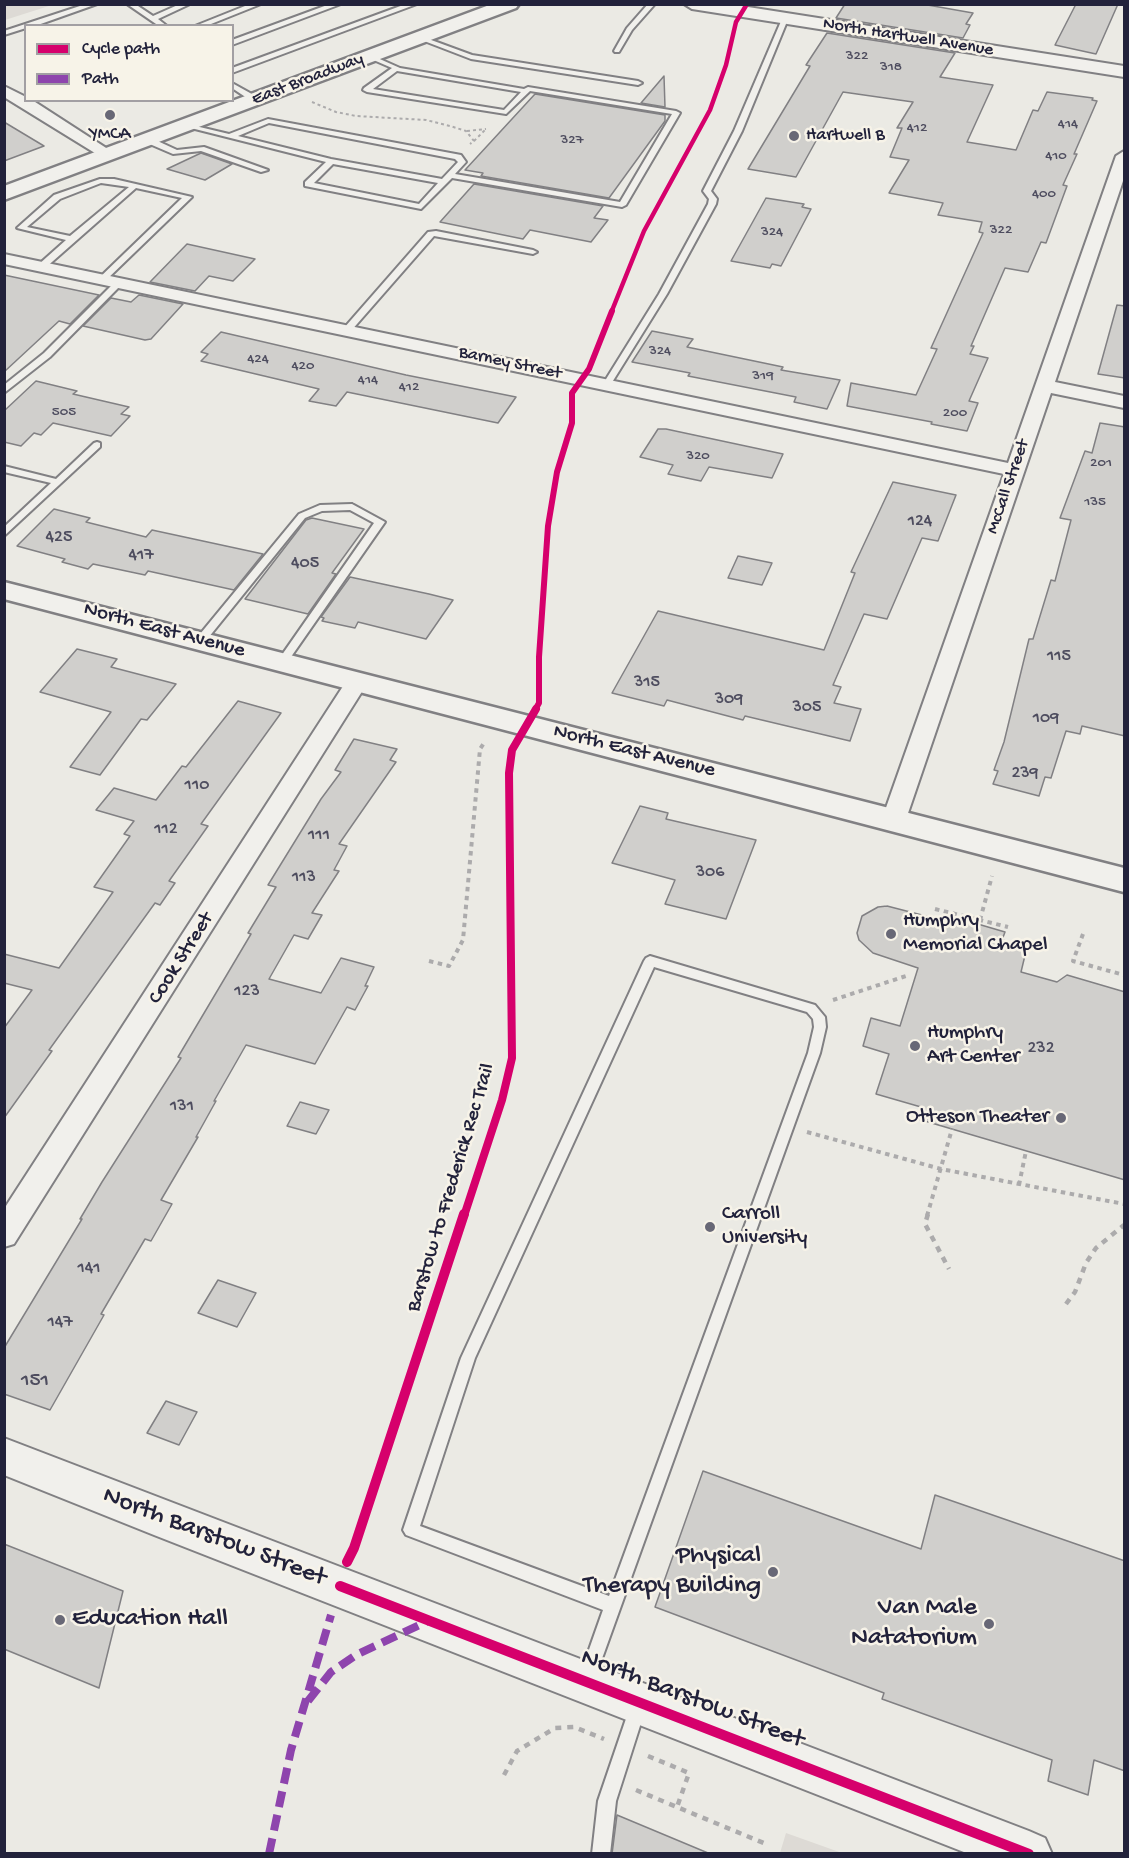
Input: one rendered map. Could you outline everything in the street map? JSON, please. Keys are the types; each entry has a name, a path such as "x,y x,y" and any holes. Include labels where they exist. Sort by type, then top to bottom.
{"main road":[{"name":"East Broadway","path":"4,194 502,6"},
{"name":"North East Avenue","path":"4,590 1125,880"}],"street":[{"name":"North Hartwell Avenue","path":"692,4 1125,72"},
{"path":"4,90 109,155"},
{"name":"McCall Street","path":"894,819 1125,156"},
{"path":"1104,214 1125,217"},
{"name":"Barney Street","path":"4,259 1014,470"},
{"path":"1045,386 1125,402"},
{"name":"Cook Street","path":"4,1235 357,682"},
{"name":"North Barstow Street","path":"4,1456 1029,1854"}],"lane":[{"path":"32,24 94,4"},
{"path":"130,4 161,24"},
{"path":"153,19 187,4"},
{"path":"203,24 258,4"},
{"path":"234,42 338,4"},
{"path":"234,70 414,4"},
{"path":"618,51 629,29 652,4"},
{"path":"606,384 663,294 712,204 713,199 707,191 738,131 785,19"},
{"path":"4,33 24,27"},
{"path":"421,38 471,57 638,83"},
{"path":"371,57 396,69 676,113 622,205 449,175"},
{"path":"396,69 366,90 506,112 527,90"},
{"path":"234,86 256,100"},
{"path":"231,136 268,122 458,157 462,162 421,207 308,184 331,161"},
{"path":"187,126 331,161 443,182"},
{"path":"148,140 176,152 201,149 264,170"},
{"path":"4,390 46,355 110,281 188,197 100,181 57,197 21,228 72,239"},
{"path":"41,267 134,186"},
{"path":"347,330 431,234 436,233 533,252"},
{"path":"4,532 97,445"},
{"path":"4,469 58,482"},
{"path":"200,641 302,516 320,508 352,507 380,522 282,662"},
{"path":"585,1682 613,1606 787,1126 814,1053 820,1027 819,1017 811,1008 650,961 468,1358 411,1530 613,1606"},
{"path":"601,1854 607,1801 640,1703"}],"path":[{"path":"311,102 336,112 356,116 418,119 450,126 466,131 474,141"},
{"path":"469,146 487,129"},
{"path":"429,961 449,966 463,940 480,749 484,742"},
{"path":"980,920 992,876"},
{"path":"935,909 1008,927"},
{"path":"1083,934 1073,961 1125,975"},
{"path":"811,1008 909,975"},
{"path":"787,1126 941,1169 1125,1204"},
{"path":"949,1269 924,1224 952,1129"},
{"path":"1018,1185 1026,1151"},
{"path":"1066,1304 1075,1292 1086,1263 1096,1248 1125,1225"},
{"path":"614,1780 766,1844"}],"shaded area":[{"path":"5,4 52,4 52,5 5,20"},
{"path":"786,1833 842,1853 780,1853"}],"building":[{"path":"845,4 922,4 973,13 966,24 970,25 963,38 836,18"},
{"path":"1076,4 1118,4 1096,54 1055,45"},
{"path":"827,33 955,53 940,77 993,85 967,142 1016,150 1033,110 1038,111 1047,92 1093,98 1092,100 1097,101 1074,154 1077,154 1063,185 1067,186 1046,243 1041,242 1028,272 1005,268 971,346 974,346 970,354 988,358 969,401 978,403 967,431 847,406 851,383 916,395 937,349 931,348 983,233 979,232 982,222 938,215 943,203 889,193 909,160 890,157 902,128 897,128 913,102 843,92 796,177 748,169 810,66 806,65"},
{"path":"664,76 665,107 641,103"},
{"path":"535,94 665,115 665,121 609,198 481,176 483,173 465,170"},
{"path":"4,122 44,146 4,161"},
{"path":"201,153 232,164 205,180 167,169"},
{"path":"474,184 603,206 594,218 608,220 591,242 530,230 523,239 440,222"},
{"path":"766,198 804,204 802,207 811,209 781,266 772,264 770,268 731,261"},
{"path":"187,244 255,259 233,281 209,276 195,291 150,282"},
{"path":"4,275 99,295 70,324 59,321 4,372"},
{"path":"139,295 183,304 151,339 145,340 83,326 111,298 131,302"},
{"path":"1117,305 1125,306 1125,378 1098,374"},
{"path":"652,331 693,339 687,347 783,367 781,370 840,380 827,409 794,402 796,397 688,376 690,373 632,362"},
{"path":"221,332 406,375 516,397 498,423 347,392 336,406 309,401 319,389 201,361 208,354 201,352"},
{"path":"36,381 77,391 73,394 129,407 121,414 130,416 111,436 53,423 41,435 34,433 21,446 4,442 4,411"},
{"path":"1100,423 1125,427 1125,736 1082,726 1080,734 1066,731 1051,778 1045,777 1039,796 993,784 998,771 994,770 1004,742 1029,639 1033,639 1051,580 1055,581 1071,520 1060,518 1085,451 1092,453"},
{"path":"658,429 783,454 772,478 709,467 701,481 668,474 673,465 640,457"},
{"path":"893,482 956,495 938,541 922,538 887,619 864,614 833,685 841,687 834,703 861,709 850,741 745,716 743,720 667,700 664,706 612,693 658,611 824,650 855,573 851,572"},
{"path":"54,509 90,518 86,522 146,537 152,530 263,554 234,590 148,571 145,575 93,564 88,569 62,562 65,559 17,546"},
{"path":"312,518 364,529 332,573 336,574 308,614 245,599 306,520"},
{"path":"738,556 772,563 762,585 728,578"},
{"path":"350,577 453,600 426,639 358,622 355,628 322,621 324,618 321,617"},
{"path":"77,649 117,659 111,667 176,684 147,720 141,719 100,775 70,767 111,712 40,692"},
{"path":"238,701 281,713 201,824 208,826 169,881 175,883 160,905 155,903 49,1050 52,1051 4,1118 4,1028 32,990 4,983 4,954 59,968 113,892 94,887 130,836 124,834 134,821 96,810 114,788 156,800 182,766 186,767"},
{"path":"354,739 397,749 390,760 396,762 339,844 347,846 334,870 339,871 312,913 322,915 308,939 294,935 269,979 321,993 341,958 374,967 365,986 368,986 355,1010 347,1007 315,1064 246,1045 214,1101 216,1101 196,1137 198,1137 161,1200 172,1204 151,1241 145,1239 101,1314 104,1315 50,1410 4,1394 4,1348 102,1182 181,1058 178,1057 251,934 248,933 276,887 268,885 321,799 341,772 335,770"},
{"path":"640,806 668,813 666,819 756,840 726,919 665,904 675,880 612,863"},
{"path":"887,906 945,921 947,915 1005,932 1002,940 1027,947 1021,972 1057,982 1067,975 1125,992 1125,1180 918,1119 921,1107 876,1094 889,1054 863,1046 871,1018 900,1026 918,968 873,953 859,940 857,933 862,916 878,907"},
{"path":"300,1102 329,1110 316,1134 287,1126"},
{"path":"218,1280 256,1293 237,1327 198,1313"},
{"path":"166,1401 197,1412 179,1445 147,1433"},
{"path":"703,1471 921,1549 935,1495 1125,1561 1125,1771 1094,1760 1088,1795 1048,1781 1052,1760 882,1699 884,1693 655,1607"},
{"name":"Education Hall","path":"4,1544 123,1591 99,1688 4,1649"},
{"path":"617,1815 708,1853 708,1854 612,1854"}],"marked path":[{"path":"269,1854 291,1750 331,1615"},
{"path":"308,1701 331,1672 356,1655 428,1621"}],"cycle path":[{"name":"Barstow to Frederick Rec Trail","path":"347,1562 354,1548 502,1100 512,1058 509,773 512,750 539,703 539,657 548,526 557,472 572,423 572,393 589,369 644,231 710,110 726,65 736,22 747,4"},
{"path":"340,1586 1029,1854"}],"place":[{"name":"YMCA","path":"110,115"},
{"name":"Hartwell B","path":"794,136"},
{"name":"Humphry Memorial Chapel","path":"891,934"},
{"name":"Humphry Art Center","path":"915,1046"},
{"name":"Otteson Theater","path":"1061,1118"},
{"name":"Carroll University","path":"710,1227"},
{"name":"Physical Therapy Building","path":"773,1572"},
{"name":"Education Hall","path":"60,1620"},
{"name":"Van Male Natatorium","path":"989,1624"}]}
